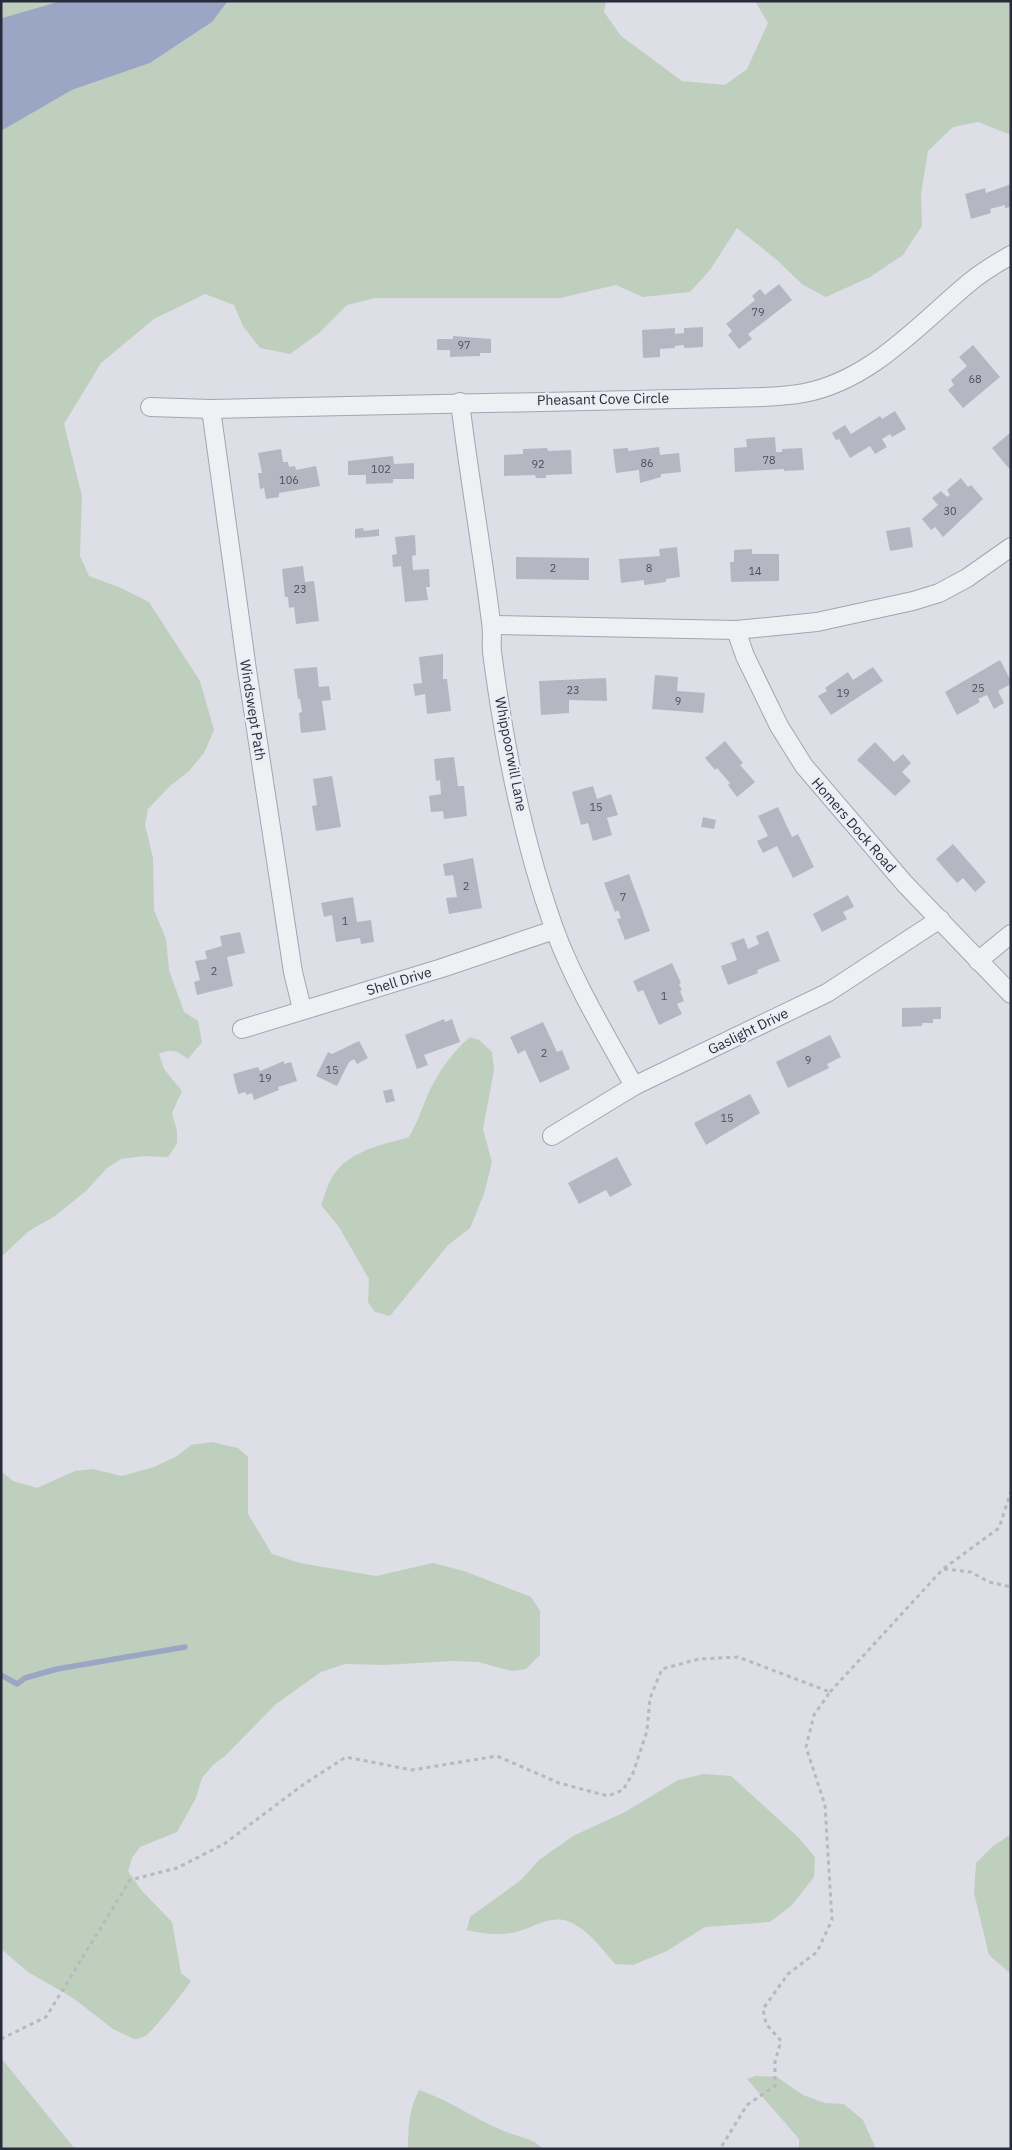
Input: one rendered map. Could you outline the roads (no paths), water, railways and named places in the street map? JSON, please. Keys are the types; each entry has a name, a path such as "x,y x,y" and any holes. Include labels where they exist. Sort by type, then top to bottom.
{"street":[{"name":"Pheasant Cove Circle","path":"150,407 211,409 460,402 773,397 806,393 843,380 865,369 891,350 972,280 1011,255"},
{"name":"Whippoorwill Lane","path":"460,402 492,625 492,650 512,772 534,868 554,930 599,1022 634,1086"},
{"name":"Windswept Path","path":"211,409 292,963 302,1009"},
{"path":"492,625 736,630 817,622 913,601 939,593 967,578 1011,547"},
{"name":"Homers Dock Road","path":"736,630 745,656 779,726 804,766 905,884 1011,994"},
{"name":"Gaslight Drive","path":"552,1136 634,1086 827,993 940,919"},
{"name":"Shell Drive","path":"242,1029 302,1009 442,968 554,930"},
{"path":"978,961 1011,934"}],"water":[{"path":"110,1 228,1 212,22 150,63 72,90 1,131 1,45 8,39 94,12"}],"waterway":[{"path":"1,35 84,11 98,1"},
{"path":"1,1675 17,1684 25,1678 57,1669 185,1647"}]}
